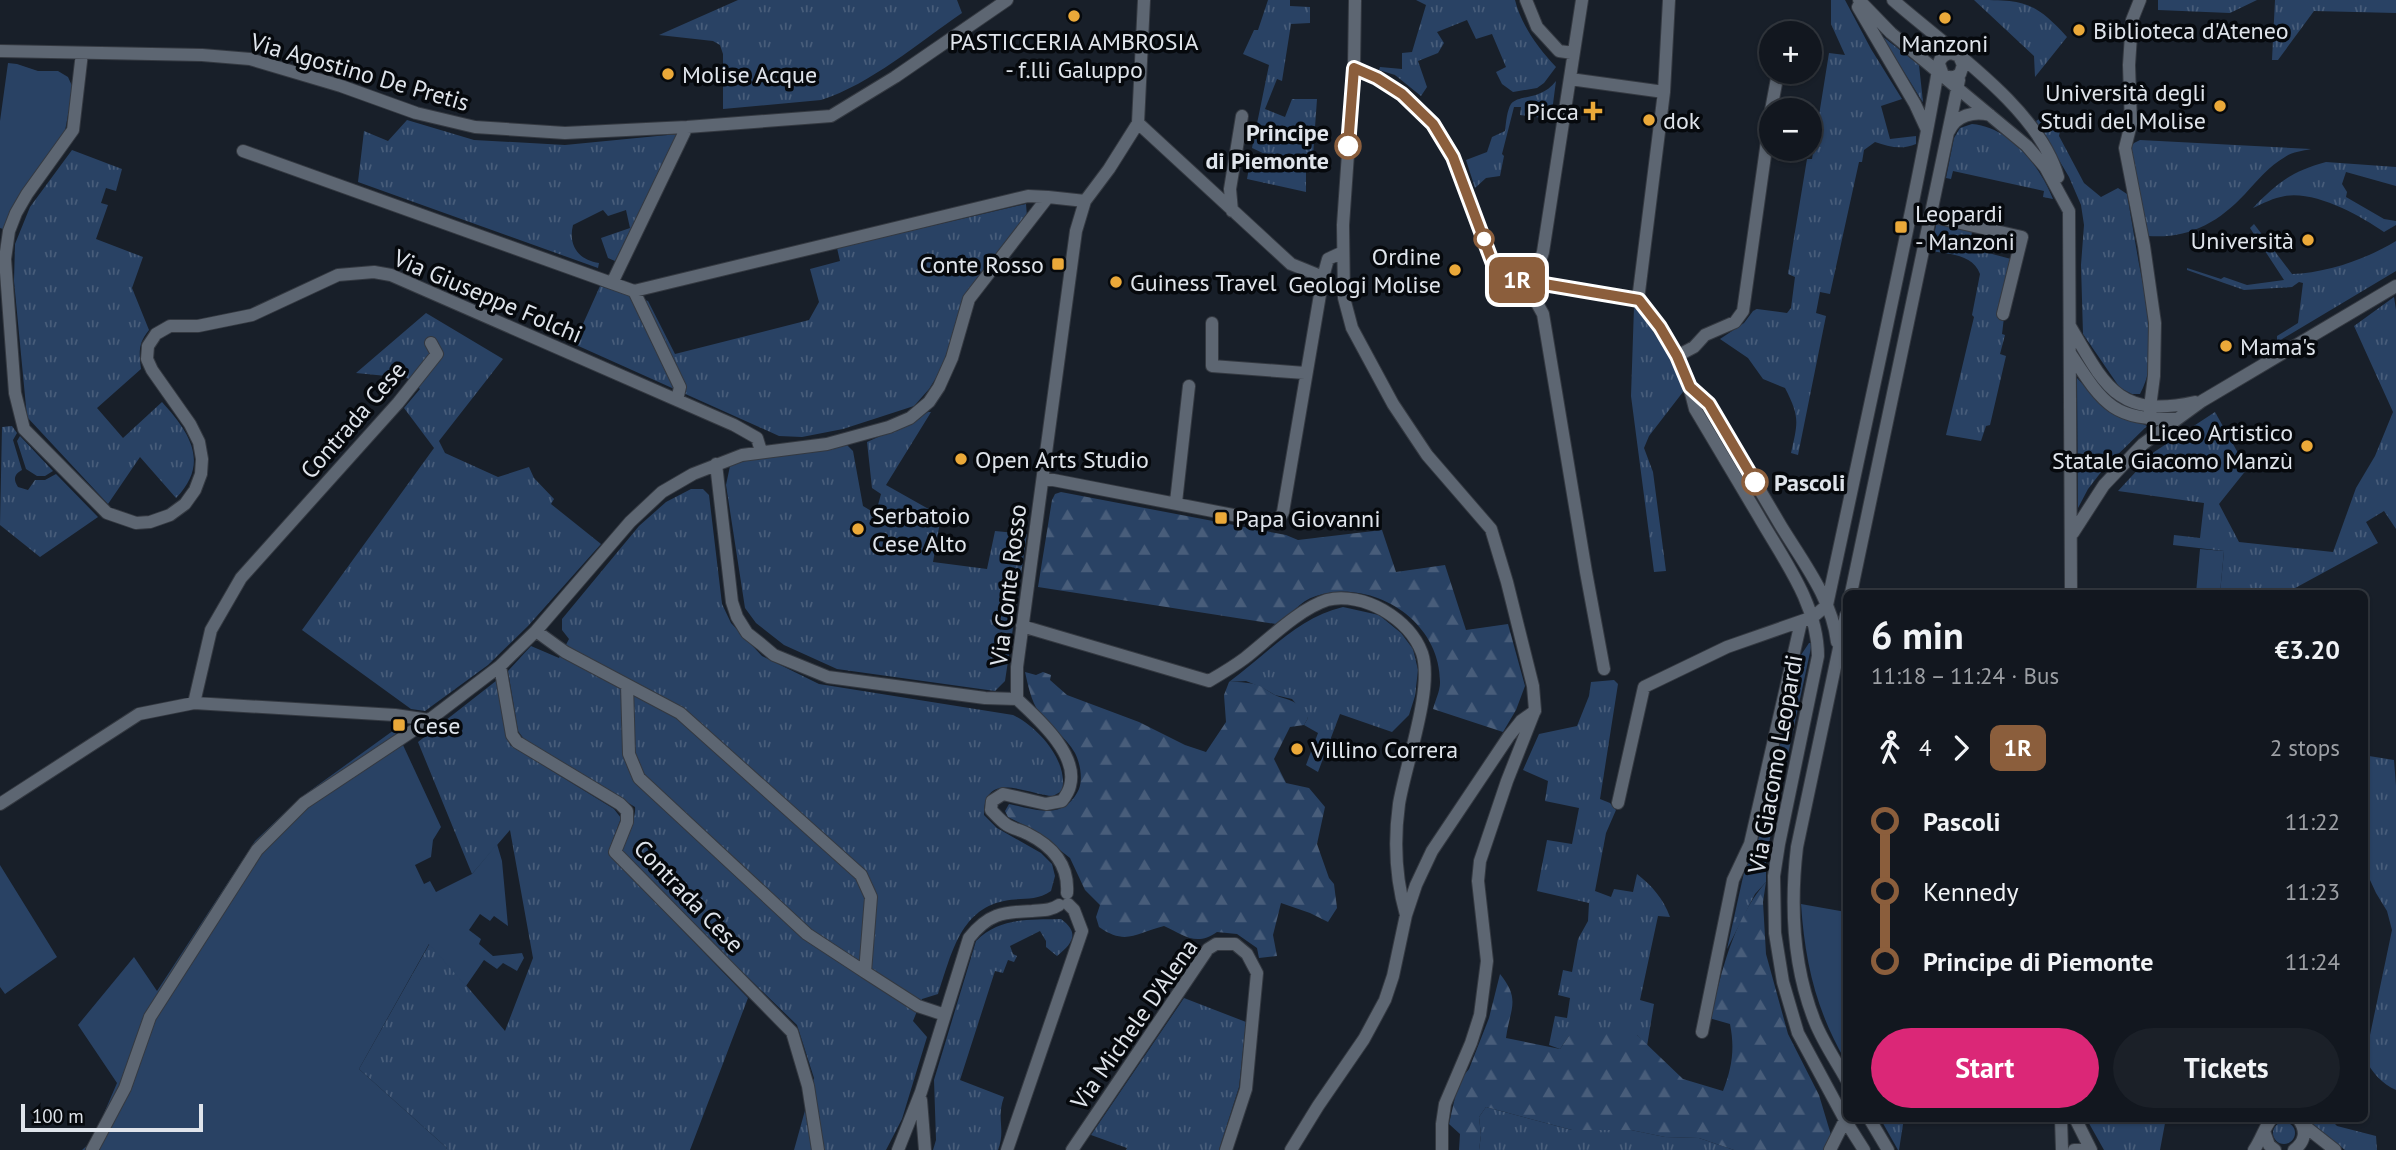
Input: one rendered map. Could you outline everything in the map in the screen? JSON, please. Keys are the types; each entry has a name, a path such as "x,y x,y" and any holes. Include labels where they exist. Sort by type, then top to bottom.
{"street":[{"name":"Via Agostino De Pretis","path":"0,65 1,51 202,55 250,59 341,86 416,113 475,127 565,133 687,127 831,116 895,77 1007,0"},
{"name":"Via Conte Rosso","path":"1064,901 1068,882 1062,863 1052,849 1026,833 1009,827 991,810 992,801 1003,794 1046,804 1062,801 1070,787 1071,775 1063,749 1017,699 1017,667 1076,231 1084,201 1109,169 1138,122 1144,0"},
{"path":"1355,0 1354,68 1343,251 1345,298 1352,328 1393,404 1426,455 1491,529 1527,664 1535,710 1480,861 1478,881 1487,961 1482,1002 1471,1044 1445,1104 1441,1150"},
{"path":"1526,0 1537,27 1559,51 1573,53"},
{"path":"1533,296 1541,292 1543,252 1582,0"},
{"path":"1639,300 1664,92 1669,0"},
{"path":"1857,0 1891,33 1940,70 1959,80 1992,116 2027,146 2045,167 2069,211 2071,590"},
{"path":"1857,0 1876,40 1915,104 1927,130"},
{"path":"1893,0 2011,102 2031,125 2056,169 2064,201"},
{"path":"2140,0 2133,20 2129,65 2131,124 2125,148 2144,246 2155,323 2150,413"},
{"name":"Via Giuseppe Folchi","path":"82,53 73,130 27,194 9,231 2,259 15,393 24,429 100,508 118,519 136,523 150,522 170,515 185,504 195,490 201,474 199,442 147,359 149,346 156,334 170,326 198,326 251,315 338,275 374,272 391,275 734,425 757,438 761,451"},
{"path":"1940,70 1946,54 1959,57"},
{"path":"1852,590 1963,65 1959,57"},
{"path":"1354,68 1377,78 1402,94 1433,124 1453,157 1493,264 1509,277 1520,281"},
{"name":"Via Giacomo Leopardi","path":"1843,1073 1815,1023 1797,953 1793,879 1797,847 1842,658 1834,622 1827,605 1940,70"},
{"path":"1570,79 1664,92"},
{"path":"1948,134 1952,125 1965,115 1982,113 1992,116"},
{"path":"1233,211 1230,189 1242,116"},
{"path":"1138,122 1291,264 1323,277"},
{"path":"612,283 687,127"},
{"name":"Via Giuseppe Folchi","path":"243,152 634,291"},
{"path":"1677,356 1694,347 1705,335 1735,322 1743,312 1764,161"},
{"path":"677,400 680,387 634,291 1028,196 1084,201"},
{"path":"92,1150 125,1087 150,1017 257,850 304,803 429,720 500,666 536,631 630,522 662,492 716,464 742,455 827,444 889,427 910,418 929,402 939,387 952,358 969,299 1048,197"},
{"path":"1930,216 2022,237 2003,314"},
{"path":"1905,242 1924,245"},
{"path":"1043,478 1259,520 1278,521 1283,512 1323,277 1328,259 1343,251"},
{"path":"1604,669 1543,314 1533,296 1522,292 1520,281 1526,273 1540,279 1639,300 1660,327 1677,356 1690,387 1695,409 1797,581 1807,620"},
{"path":"2072,534 2105,485 2132,454 2177,419 2202,401 2396,286"},
{"path":"0,304 8,390 15,393"},
{"path":"1891,310 1909,313"},
{"path":"1212,323 1212,366 1305,373"},
{"path":"2070,326 2108,385 2150,413 2177,419"},
{"name":"Contrada Cese","path":"194,703 211,630 241,578 398,403 437,354 431,343"},
{"path":"2070,353 2096,391 2121,412 2135,417 2202,401"},
{"path":"1177,502 1189,386"},
{"path":"1690,387 1709,404 1827,605"},
{"path":"1870,408 1889,411"},
{"path":"716,464 732,602 737,617 747,632 761,644 774,654 828,677 985,698 1017,699"},
{"path":"1022,626 1209,681 1242,660 1307,610 1326,600 1356,600 1394,617 1415,640 1422,653 1425,674 1399,805 1399,891 1406,915"},
{"name":"Via Giacomo Leopardi","path":"1618,803 1644,687 1727,647 1807,620 1827,605"},
{"name":"Via Giacomo Leopardi","path":"1807,620 1818,641 1818,656 1779,844 1773,906 1777,952 1790,1012 1808,1054 1843,1116"},
{"name":"Via Giacomo Leopardi","path":"1702,1032 1733,880 1750,844 1807,620"},
{"path":"536,631 565,652 680,713 861,875 871,897 865,972"},
{"name":"Contrada Cese","path":"500,666 512,735 517,742 620,804 627,811 627,822 615,852 792,1032 808,1086 818,1150"},
{"path":"627,685 629,754 639,778 807,934 918,1006 945,1015"},
{"path":"0,804 139,713 194,703 395,715 429,720"},
{"path":"1292,1150 1318,1106 1364,1039 1385,1000 1406,915 1432,851 1508,736 1535,710"},
{"path":"1779,844 1797,847"},
{"path":"898,1150 921,1092 969,939 979,925 1000,914 1047,910 1064,901 1074,910 1082,931 1007,1150"},
{"name":"Via Michele D'Alena","path":"1072,1150 1208,949 1225,942 1235,944 1247,954 1257,973 1246,1089 1226,1150"},
{"path":"1808,1054 1827,1044"},
{"path":"921,1092 925,1150"},
{"path":"1830,1150 1844,1122"},
{"name":"Via Giacomo Leopardi","path":"1846,1122 1865,1150"},
{"path":"1865,1150 1885,1145 1871,1122"},
{"path":"2061,1122 2062,1150"},
{"path":"2078,1122 2091,1150"},
{"path":"2253,1150 2268,1144 2271,1122"},
{"path":"2300,1122 2304,1135 2301,1149"},
{"path":"2301,1122 2336,1150"},
{"path":"2053,1150 2063,1136"},
{"path":"2074,1150 2085,1150"}],"green space":[{"path":"738,0 957,0 962,13 876,73 840,93 821,100 723,109 723,54 720,45 713,41 659,35"},
{"path":"1268,0 1290,0 1290,6 1310,7 1310,23 1291,24 1282,81 1277,79 1265,109 1285,117 1292,99 1317,99 1312,170 1306,170 1306,192 1247,179 1250,162 1264,166 1267,155 1252,148 1269,65 1243,54 1254,30 1258,30"},
{"path":"1416,0 1515,0 1531,36 1556,67 1537,88 1513,92 1502,84 1496,72 1506,67 1492,34 1476,39 1467,20 1437,32 1444,43 1438,53 1418,61 1427,87 1421,96 1395,75 1379,70 1380,67 1402,69 1402,53 1412,52 1426,5"},
{"path":"1831,0 1845,0 1902,99 1881,106 1890,139 1916,136 1916,144 1896,147 1875,142 1864,150 1862,162 1859,162 1830,294 1820,292 1816,313 1826,316 1798,455 1791,453 1796,420 1785,388 1763,379 1748,358 1720,339 1744,323 1757,309 1787,313 1791,308 1795,277 1788,274 1807,161 1822,161 1822,98 1829,53 1845,55 1831,24"},
{"path":"1974,0 2026,5 2045,16 2067,37 2035,77 2034,56"},
{"path":"2158,0 2257,0 2230,13 2158,10"},
{"path":"2275,0 2396,0 2396,13 2314,11 2278,60 2272,60"},
{"path":"1882,36 1919,65 1923,102 1922,101"},
{"path":"8,63 38,71 58,71 68,77 73,88 65,131 12,209 3,229 0,228 0,121"},
{"path":"1556,81 1551,119 1520,115 1521,107 1514,107 1502,154 1504,156 1500,176 1486,178 1475,188 1466,160 1487,152 1492,137 1505,131 1511,104 1544,92"},
{"path":"2049,113 2084,183 2101,197 2118,188 2127,194 2150,330 2150,363 2140,394 2132,394 2120,388 2083,334 2081,265 2084,225 2081,205 2069,177 2036,121"},
{"path":"407,120 474,140 565,145 678,134 615,261 608,258 601,238 630,228 626,210 608,216 603,210 573,225 573,245 585,259 599,263 598,268 358,182 364,131 388,141"},
{"path":"1972,124 1999,132 2022,150 2040,174 2053,199 2043,197 2044,191 1953,171 1951,179 1946,178 1954,138 1960,128"},
{"path":"2140,140 2311,149 2291,154 2279,161 2235,204 2213,221 2176,235 2148,236 2130,148"},
{"path":"72,150 122,169 116,191 106,188 101,203 108,205 96,239 143,257 132,288 149,330 140,348 141,369 97,408 123,438 162,402 188,437 194,460 192,473 176,498 140,457 108,504 27,417 14,281 15,244 30,207"},
{"path":"2326,162 2396,167 2396,186 2346,172 2342,184 2347,192 2346,197 2384,219 2396,221 2396,225 2384,232 2337,206 2297,195 2276,198 2253,208 2286,179 2304,169"},
{"path":"1026,204 1027,217 966,295 941,370 929,389 914,406 843,429 802,437 779,436 574,344 600,286 648,301 675,354 809,320 819,302 810,269 840,261 837,248"},
{"path":"1937,220 1972,231 1971,240 1982,243 1981,251 2011,259 2002,334 2005,335 2000,354 2006,356 1990,425 1986,426 1981,441 1946,435 1974,317 1972,315 1980,274 1977,267 1966,259 1931,251"},
{"path":"2254,224 2292,274 2346,264 2396,241 2396,271 2277,342 2277,336 2298,323 2303,283 2299,282 2292,287 2244,290 2187,270 2221,279 2224,277 2247,285 2284,280 2250,228"},
{"path":"2394,297 2396,529 2384,511 2366,522 2378,543 2292,590 2220,590 2224,551 2173,545 2174,535 2200,538 2204,503 2118,491 2154,452 2215,412 2247,469 2219,504 2239,542 2333,552 2356,488 2375,456 2393,412 2354,326"},
{"path":"1634,307 1639,307 1659,334 1686,388 1649,436 1644,448 1653,472 1666,571 1654,572 1631,396"},
{"path":"426,313 503,359 439,441 445,453 498,477 529,467 534,478 554,499 551,504 601,544 528,626 488,665 425,711 411,709 302,630 434,448 404,408 420,389 407,378 356,373"},
{"path":"2077,378 2114,413 2123,419 2147,426 2105,467 2078,508"},
{"path":"931,412 886,485 941,516 933,562 987,569 995,531 1027,534 1005,681 995,691 837,669 784,645 756,623 745,608 726,485 730,466 742,460 847,445 853,451 863,506 873,512 881,494 872,488 867,442"},
{"path":"12,426 17,433 13,440 22,470 15,477 18,487 28,490 35,480 45,480 56,474 98,517 40,557 0,525 2,427"},
{"path":"20,436 53,471 45,476 37,476 26,469 17,441"},
{"path":"691,489 703,489 709,495 722,604 731,623 762,656 819,684 1013,715 1041,736 1050,746 1061,768 1062,791 1053,796 999,788 991,792 986,801 984,815 997,828 1041,853 1052,864 1055,876 1051,891 1039,897 1004,901 989,906 977,914 959,937 938,994 922,999 913,1021 927,1037 902,1119 886,1150 794,1150 814,1078 797,1025 623,856 623,844 635,807 524,739 518,731 508,671 531,646 559,658 569,639 562,630 562,619 639,526 666,502"},
{"path":"1061,492 1286,535 1298,540 1382,530 1396,572 1445,565 1466,630 1508,624 1525,686 1516,710 1503,732 1433,709 1440,683 1437,661 1429,641 1416,623 1400,609 1381,599 1360,593 1338,592 1316,596 1305,601 1276,624 1038,587 1052,500 1055,494"},
{"path":"2200,549 2224,551 2220,590 2196,590"},
{"path":"1343,607 1379,615 1401,633 1413,649 1418,670 1415,696 1409,715 1392,732 1340,714 1318,772 1306,765 1318,733 1304,725 1308,718 1292,699 1275,695 1246,681 1229,682 1296,628 1326,612"},
{"path":"1809,643 1812,643 1766,857 1766,882 1755,894 1727,949 1745,868 1757,845 1799,658"},
{"path":"1025,672 1051,675 1050,680 1067,695 1139,722 1185,745 1206,752 1226,722 1224,695 1229,682 1258,685 1299,705 1308,718 1304,725 1290,727 1274,759 1286,783 1309,788 1325,807 1317,844 1329,878 1334,884 1337,908 1328,922 1281,903 1273,935 1277,956 1259,958 1257,948 1237,934 1217,932 1203,939 1196,939 1164,926 1124,937 1108,933 1099,927 1096,917 1100,905 1085,890 1070,858 1036,831 1008,817 1005,811 1009,804 1039,810 1058,809 1073,799 1080,785 1080,771 1075,753 1036,708"},
{"path":"501,677 510,745 614,809 621,818 608,853 748,998 690,1150 446,1150 447,1148 359,1069 430,943 505,1031 533,958 510,830 472,874 418,742"},
{"path":"1614,680 1618,684 1600,799 1610,803 1616,810 1606,833 1595,891 1611,897 1614,889 1633,892 1637,874 1657,893 1670,917 1658,916 1640,1000 1654,1004 1647,1046 1637,1035 1569,1036 1560,1049 1549,1045 1555,1016 1567,1018 1570,998 1558,995 1563,970 1572,972 1578,939 1588,921 1589,903 1537,891 1547,840 1572,844 1579,808 1545,801 1548,781 1523,770 1539,734 1577,726 1589,696 1591,682"},
{"path":"394,730 441,827 433,840 431,857 415,865 424,884 430,881 436,892 472,874 497,844 502,861 508,926 494,916 490,921 480,914 469,930 481,939 479,944 493,956 522,953 524,958 517,971 503,963 497,969 484,960 466,986 429,944 359,1069 447,1148 446,1150 82,1150 92,1141 117,1083 78,1025 134,957 157,991 255,841 300,798"},
{"path":"2369,756 2394,760 2396,1090 2378,1077 2368,1064 2368,1045 2392,930 2387,911 2368,876"},
{"path":"0,865 57,957 5,994 0,987"},
{"path":"1766,882 1763,902 1766,954 1788,1034 1819,1095 1831,1135 1823,1150 1734,1150 1699,1138 1665,1137 1631,1130 1572,1130 1486,1107 1479,1117 1479,1150 1459,1150 1460,1134 1449,1124 1456,1093 1460,1080 1469,1069 1489,1018 1500,974 1512,998 1506,1038 1560,1049 1569,1036 1584,1030 1637,1035 1683,1079 1723,1091 1732,1058 1730,1024 1709,1018 1736,932 1749,906"},
{"path":"1801,904 1843,911 1843,1056 1820,1005 1806,946"},
{"path":"1061,919 1071,929 1072,938 1057,956 1046,947 1046,941 1040,931 1010,946 1013,954 1017,956 1014,962 1008,960 1003,973 995,971 960,1080 1004,1097 998,1150 933,1150 936,1140 934,1080 976,941 985,933 1015,921"},
{"path":"1184,998 1246,1022 1239,1087 1219,1150 1126,1150 1127,1148 1091,1135"},
{"path":"1486,1107 1572,1130 1631,1130 1665,1137 1699,1138 1734,1150 1479,1150 1479,1117"},
{"path":"1882,1122 1903,1122 1898,1150"},
{"path":"2088,1122 2165,1122 2160,1150 2104,1150"},
{"path":"2284,1122 2292,1125 2295,1133 2292,1141 2284,1144 2276,1141 2273,1133 2276,1125"},
{"path":"2312,1122 2333,1122 2337,1126 2376,1136 2377,1150 2345,1150"}],"bus line":[{"name":"1R","path":"1348,146 1354,68 1377,78 1402,94 1433,124 1453,157 1493,264 1509,277 1520,281 1524,294 1537,295 1544,284 1639,300 1660,327 1677,356 1690,387 1709,404 1755,482"}],"place":[{"name":"PASTICCERIA AMBROSIA - f.lli Galuppo","path":"1074,16"},
{"name":"Manzoni","path":"1945,18"},
{"name":"Biblioteca d'Ateneo","path":"2079,30"},
{"name":"Molise Acque","path":"668,74"},
{"name":"Università degli Studi del Molise","path":"2220,106"},
{"name":"Picca","path":"1593,111"},
{"name":"dok","path":"1649,120"},
{"name":"Principe di Piemonte","path":"1348,146"},
{"name":"Leopardi - Manzoni","path":"1901,227"},
{"name":"Università","path":"2308,240"},
{"name":"Conte Rosso","path":"1058,264"},
{"name":"Ordine Geologi Molise","path":"1455,270"},
{"name":"Guiness Travel","path":"1116,282"},
{"name":"Mama's","path":"2226,346"},
{"name":"Liceo Artistico Statale Giacomo Manzù","path":"2307,446"},
{"name":"Open Arts Studio","path":"961,459"},
{"name":"Pascoli","path":"1755,482"},
{"name":"Papa Giovanni","path":"1221,518"},
{"name":"Serbatoio Cese Alto","path":"858,529"},
{"name":"Cese","path":"399,725"},
{"name":"Villino Correra","path":"1297,749"}]}
